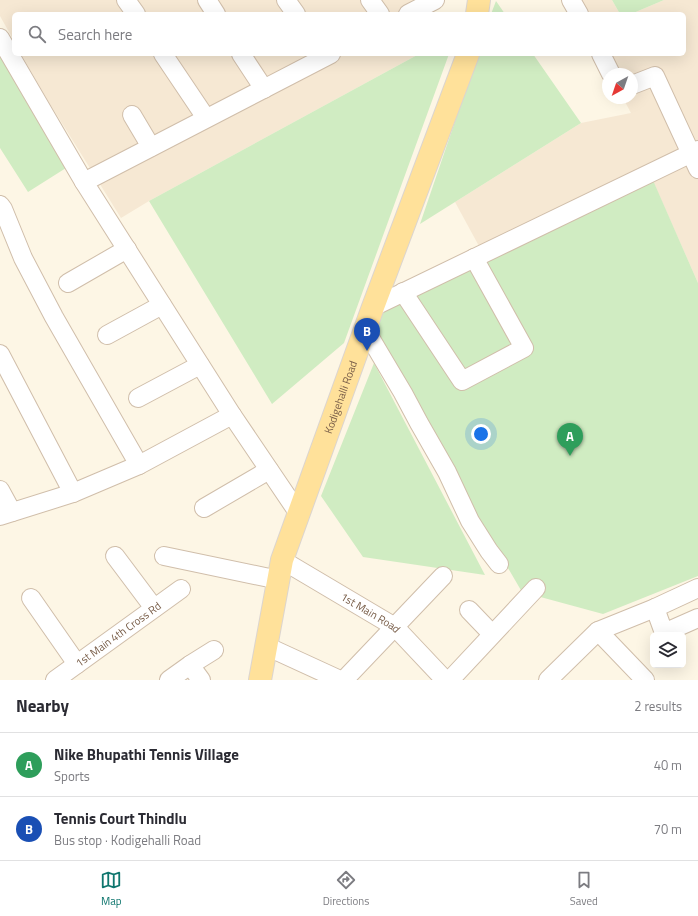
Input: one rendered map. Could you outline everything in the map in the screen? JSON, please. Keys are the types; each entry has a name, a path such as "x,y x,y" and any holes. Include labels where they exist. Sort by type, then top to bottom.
{"main road":[{"path":"477,12 479,0"},
{"name":"Kodigehalli Road","path":"260,680 280,570 373,306 467,56"}],"street":[{"path":"126,0 135,12"},
{"path":"207,0 215,12"},
{"path":"286,0 295,12"},
{"path":"370,0 379,12"},
{"path":"412,12 435,0"},
{"path":"571,0 578,12"},
{"path":"0,38 84,182 200,366 299,514"},
{"path":"163,56 206,118"},
{"path":"243,56 264,89"},
{"path":"84,182 264,89 324,56"},
{"path":"601,56 608,68"},
{"path":"373,306 474,258 696,158 655,76 638,83"},
{"path":"132,115 151,147"},
{"path":"0,205 23,258 54,317 139,465"},
{"path":"68,283 127,249"},
{"path":"403,292 462,381 524,348 474,258"},
{"path":"107,335 162,306"},
{"path":"365,329 447,472 470,521 499,564"},
{"path":"0,354 72,493"},
{"path":"138,398 200,366"},
{"path":"0,490 6,514 72,493 139,465 232,415"},
{"path":"204,508 269,470"},
{"path":"115,556 154,608"},
{"name":"1st Main Road","path":"164,556 280,570 395,627 445,680"},
{"path":"344,680 443,576"},
{"path":"450,680 536,588"},
{"path":"552,679 598,631 655,608 698,588"},
{"name":"1st Main 4th Cross Rd","path":"54,680 181,589"},
{"path":"31,598 77,664"},
{"path":"655,608 664,633 698,618"},
{"path":"469,610 492,634"},
{"path":"598,631 645,680"},
{"path":"266,646 340,680"},
{"path":"169,680 214,650"},
{"path":"190,665 201,680"}],"shaded area":[{"path":"0,0 421,0 414,12 12,12 12,37 0,16"},
{"path":"573,0 612,0 619,12 580,12"},
{"path":"664,0 698,0 698,283 652,179 486,259 455,202 581,123 631,113 626,104 638,104 638,68 608,68 602,56 686,56 686,12 636,12"},
{"path":"22,56 415,56 149,201 121,218 50,104"}],"green space":[{"path":"612,0 664,0 636,12 619,12"},
{"path":"496,1 504,12 492,12"},
{"path":"0,56 66,168 28,192 0,148"},
{"path":"415,56 448,56 344,343 272,404 149,201"},
{"path":"477,56 534,56 581,123 420,224"},
{"path":"652,178 698,283 698,576 603,614 522,592 372,335 382,309"},
{"path":"374,363 485,575 363,557 321,496"}],"place":[{"name":"Tennis Court Thindlu","path":"367,351"},
{"name":"Nike Bhupathi Tennis Village","path":"570,456"}]}
